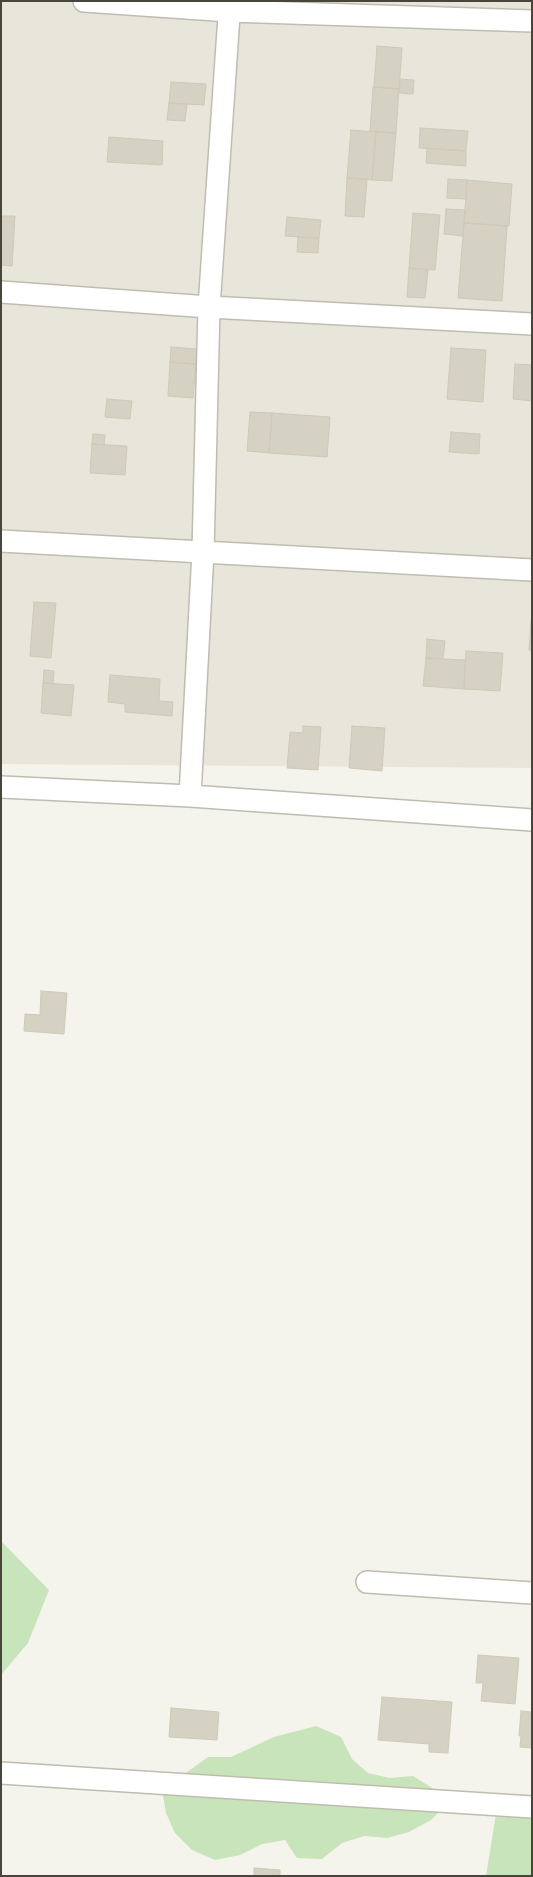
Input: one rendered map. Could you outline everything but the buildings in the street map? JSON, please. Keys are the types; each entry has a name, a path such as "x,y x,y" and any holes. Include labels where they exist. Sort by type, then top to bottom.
{"street":[{"path":"84,1 230,6 532,21"},
{"path":"190,796 203,552 209,307 230,6"},
{"path":"1,292 209,307 532,324"},
{"path":"1,541 532,570"},
{"path":"1,787 190,796 532,820"},
{"path":"368,1582 532,1593"},
{"path":"1,1773 532,1807"}],"shaded area":[{"path":"1,1 532,1 532,768 1,764"}],"green space":[{"path":"1,1541 49,1590 28,1643 1,1675"},
{"path":"316,1726 341,1737 352,1759 368,1773 390,1778 413,1776 432,1788 447,1804 431,1820 409,1832 387,1838 364,1836 342,1843 322,1859 297,1858 285,1840 262,1844 240,1855 215,1860 192,1850 175,1833 166,1813 162,1790 208,1757 231,1757 274,1737"},
{"path":"499,1795 532,1798 532,1876 486,1876"}]}
